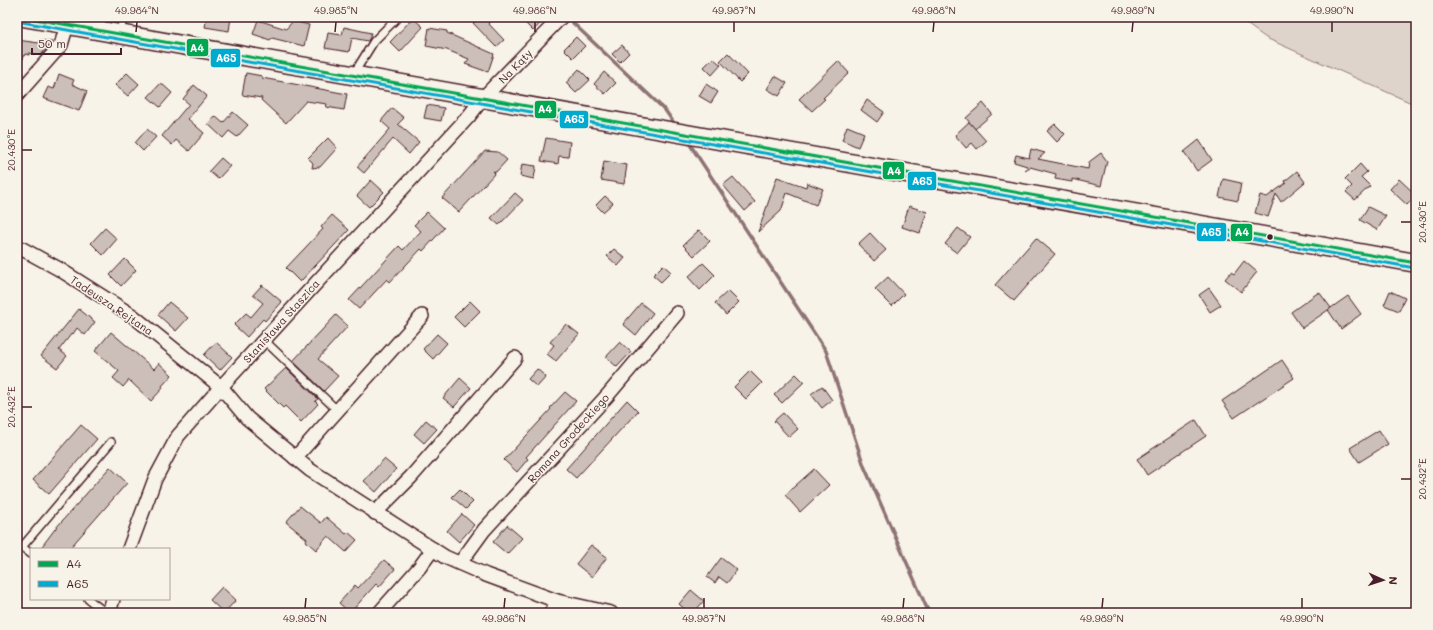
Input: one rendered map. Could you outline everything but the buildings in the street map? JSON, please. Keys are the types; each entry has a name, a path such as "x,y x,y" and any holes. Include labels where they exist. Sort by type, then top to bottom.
{"main road":[{"path":"23,17 44,19 67,25 1416,263"}],"street":[{"name":"Na Kąty","path":"470,116 483,98 561,17"},
{"path":"17,95 61,45 67,25"},
{"name":"Stanisława Staszica","path":"129,548 155,479 178,436 221,387 470,116"},
{"name":"Tadeusza Rejtana","path":"17,246 59,269 133,316 221,387"},
{"name":"Romana Grodeckiego","path":"460,564 484,530 607,396 677,313"},
{"path":"295,458 422,316"},
{"path":"375,513 411,477 515,358"},
{"path":"221,387 247,418 310,470 445,557 554,607 611,613"},
{"path":"379,613 419,568 433,549"},
{"path":"107,613 113,600"}],"lane":[{"path":"120,34 124,17"},
{"path":"352,75 374,41 398,17"},
{"path":"264,340 338,411"},
{"path":"30,553 22,547 111,442"},
{"path":"89,600 107,613"}],"shaded area":[{"path":"1237,17 1416,17 1416,105 1266,38"}],"waterway":[{"path":"569,17 573,23 665,110 676,126"},
{"path":"687,140 826,351 864,466 929,613"}],"transit line":[{"name":"A4","path":"23,17 1416,263"},
{"name":"A65","path":"22,22 1415,268"}]}
